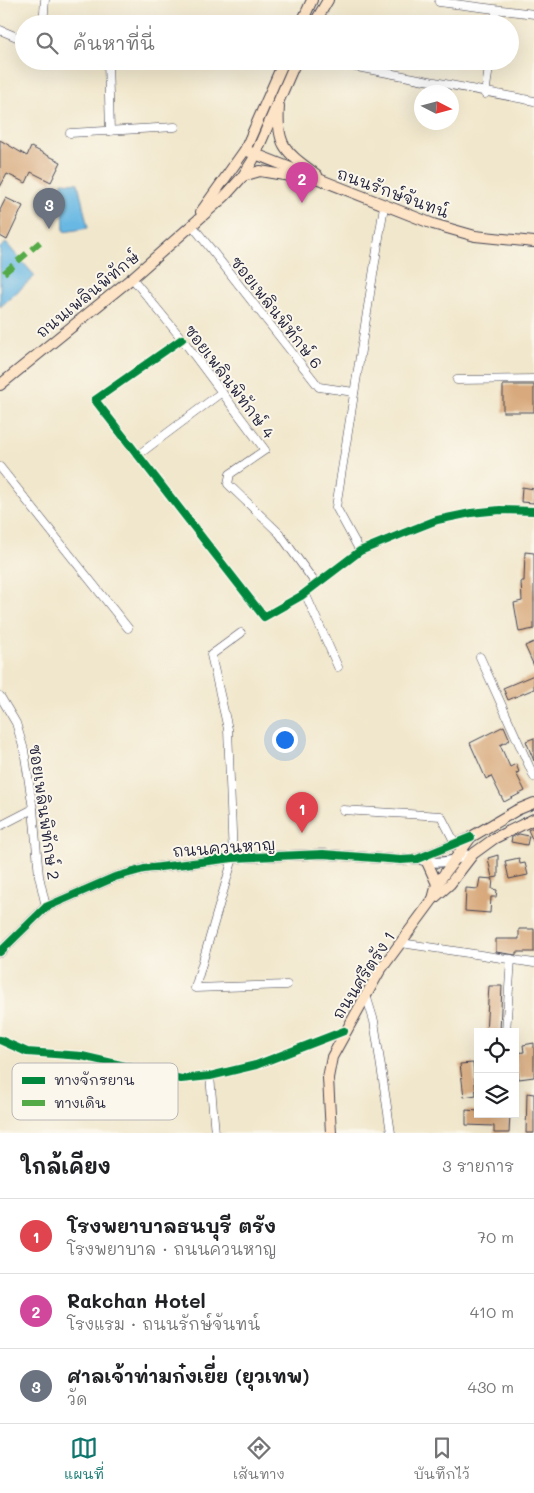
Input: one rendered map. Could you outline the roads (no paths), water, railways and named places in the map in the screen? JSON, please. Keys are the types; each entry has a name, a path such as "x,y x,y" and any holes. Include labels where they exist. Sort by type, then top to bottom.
{"main road":[{"path":"305,15 312,0"},
{"path":"319,15 328,0"},
{"name":"ถนนเพลินพิทักษ์","path":"0,385 132,278 225,196 243,176 281,70"},
{"name":"ถนนเพลินพิทักษ์","path":"192,224 250,153 292,70"},
{"path":"280,97 278,126 281,140 288,153 327,183"},
{"name":"ถนนรักษ์จันทน์","path":"250,153 433,224 475,236 506,241 534,242"},
{"path":"243,176 260,171 273,172 327,183"},
{"name":"ถนนควนหาญ","path":"471,837 517,810 534,803"},
{"name":"ถนนควนหาญ","path":"473,854 496,838 534,819"},
{"name":"ถนนศรีตรัง 1","path":"433,898 437,884 471,837"},
{"name":"ถนนศรีตรัง 1","path":"331,1133 328,1078 332,1057 344,1031 366,995 433,898 450,884 473,854"},
{"path":"422,860 437,884"}],"street":[{"path":"44,15 46,0"},
{"path":"439,2 496,11 534,14"},
{"path":"495,15 496,11"},
{"path":"0,30 15,36"},
{"path":"108,70 110,131"},
{"path":"370,70 485,94 534,102"},
{"path":"485,94 489,70"},
{"path":"70,133 175,127"},
{"path":"360,551 336,506 384,206"},
{"name":"ซอยเพลินพิทักษ์ 6","path":"192,224 319,387 354,392"},
{"name":"ซอยเพลินพิทักษ์ 4","path":"132,278 182,339 265,450 230,474 228,484 279,533 316,584"},
{"path":"182,339 95,400 264,617 305,593 360,551 437,520 500,510 534,511"},
{"path":"456,380 534,379"},
{"path":"138,455 222,392"},
{"path":"0,466 128,628"},
{"path":"305,593 338,667"},
{"path":"241,633 210,655 228,729 233,858 195,988 288,985"},
{"path":"480,657 534,777"},
{"name":"ซอยเพลินพิทักษ์ 2","path":"0,696 16,723 24,750 33,809 38,876 46,907"},
{"path":"0,826 33,809"},
{"path":"342,810 441,816 455,843"},
{"name":"ถนนควนหาญ","path":"422,860 471,837"},
{"name":"ถนนควนหาญ","path":"0,952 46,907 106,880 144,869 233,858 323,854 401,860 454,860 473,854"},
{"path":"401,943 534,963"},
{"path":"506,1028 511,959"},
{"path":"366,995 374,1021 391,1133"},
{"path":"178,1078 210,1076 256,1065 344,1031"},
{"path":"0,1040 27,1052 82,1056 112,1063"},
{"path":"210,1076 215,1133"}],"water":[{"path":"62,182 78,183 88,228 64,232"},
{"path":"6,243 35,276 0,307 0,248"}],"place":[{"name":"Rakchan Hotel","path":"302,203"},
{"name":"ศาลเจ้าท่ามก๋งเยี่ย (ยุวเทพ)","path":"49,229"},
{"name":"โรงพยาบาลธนบุรี ตรัง","path":"302,833"}]}
